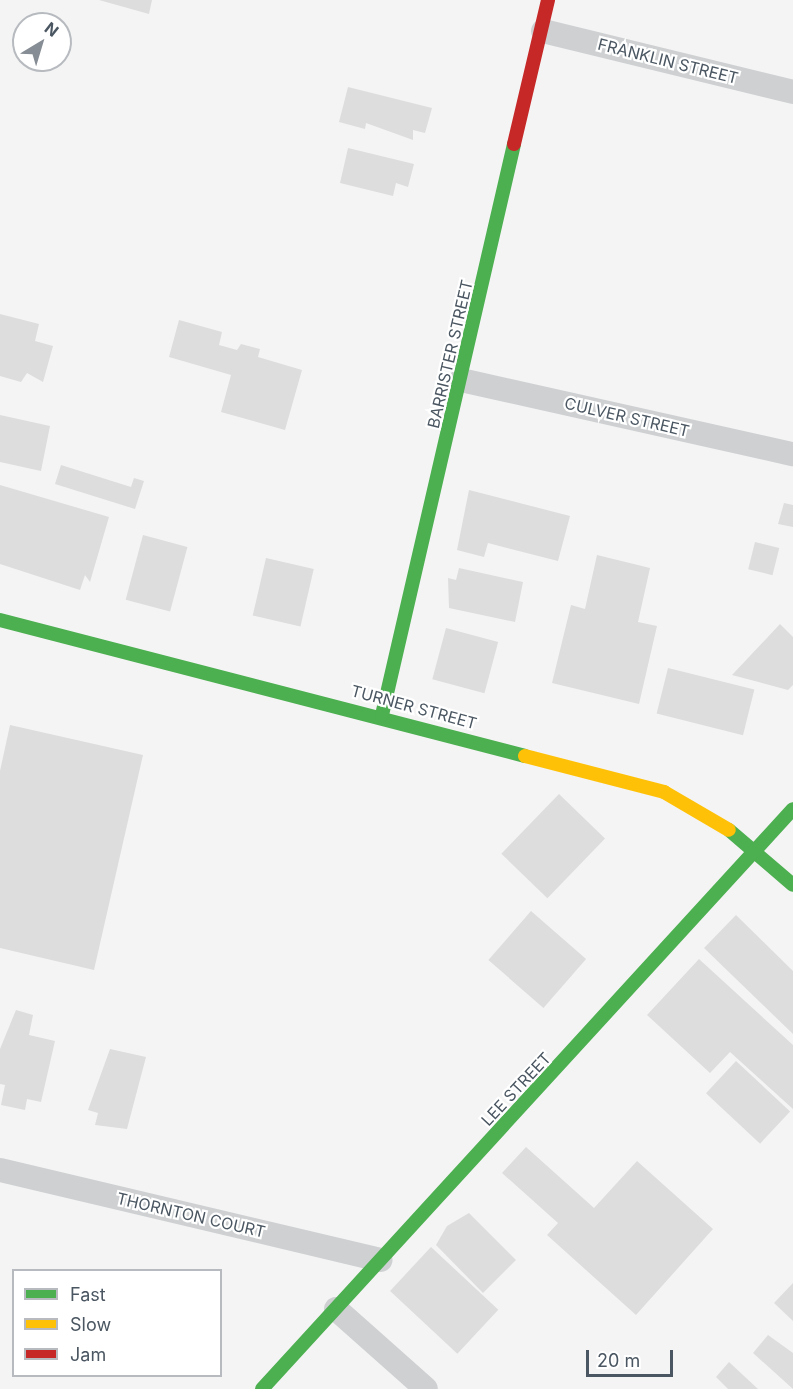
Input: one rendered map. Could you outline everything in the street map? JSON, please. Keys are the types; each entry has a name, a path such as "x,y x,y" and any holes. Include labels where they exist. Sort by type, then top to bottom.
{"street":[{"name":"BARRISTER STREET","path":"382,715 543,31 548,0"},
{"name":"FRANKLIN STREET","path":"543,31 793,92"},
{"name":"CULVER STREET","path":"461,380 793,454"},
{"name":"TURNER STREET","path":"0,620 382,715 664,792 715,818 757,851 793,885"},
{"name":"LEE STREET","path":"262,1389 757,851 793,809"},
{"name":"THORNTON COURT","path":"0,1170 381,1260"},
{"path":"336,1309 426,1389"}],"building":[{"path":"99,0 152,0 149,14"},
{"path":"348,87 432,108 425,133 413,130 413,140 366,123 365,129 339,122"},
{"path":"348,148 414,164 408,187 396,183 393,196 340,183"},
{"path":"0,314 39,324 35,341 53,346 43,382 27,373 21,382 0,376"},
{"path":"179,320 222,332 219,345 237,350 241,344 260,349 258,357 302,370 285,430 221,412 231,375 169,357"},
{"path":"0,415 50,426 41,471 0,462"},
{"path":"61,465 131,487 134,478 144,481 135,509 55,484"},
{"path":"0,485 109,517 90,582 85,575 80,590 0,564"},
{"path":"469,490 570,516 558,561 488,543 484,557 457,550"},
{"path":"784,503 793,505 793,527 778,524"},
{"path":"143,535 187,547 170,612 126,600"},
{"path":"755,542 779,548 772,575 748,569"},
{"path":"597,555 650,568 638,622 657,626 639,704 552,683 571,605 585,609"},
{"path":"266,558 314,569 300,627 253,615"},
{"path":"459,568 523,582 515,622 449,608 448,578 456,580"},
{"path":"780,624 793,637 793,685 788,690 732,675"},
{"path":"446,628 498,642 484,693 432,679"},
{"path":"668,668 754,690 743,735 657,714"},
{"path":"10,725 143,755 94,970 0,948 0,771"},
{"path":"559,794 605,838 547,898 501,854"},
{"path":"531,911 586,959 543,1008 488,960"},
{"path":"736,915 793,971 793,1034 704,948"},
{"path":"699,959 793,1045 793,1109 730,1052 710,1073 647,1015"},
{"path":"16,1010 33,1015 29,1035 55,1041 41,1102 27,1099 25,1110 1,1105 5,1085 0,1084 0,1049"},
{"path":"110,1049 146,1057 127,1129 95,1125 98,1113 88,1110"},
{"path":"736,1061 790,1111 760,1144 706,1093"},
{"path":"526,1147 594,1208 637,1161 713,1229 636,1315 547,1235 558,1223 502,1173"},
{"path":"469,1213 516,1260 483,1293 436,1245 447,1226"},
{"path":"431,1247 498,1310 457,1354 390,1291"},
{"path":"793,1283 793,1321 774,1303"},
{"path":"768,1335 793,1353 793,1389 753,1353"},
{"path":"729,1362 758,1389 728,1389 716,1377"}],"traffic: fast":[{"path":"382,715 514,144"},
{"path":"0,620 525,756"},
{"path":"262,1389 793,809"},
{"path":"729,830 793,885"}],"traffic: slow":[{"path":"525,756 664,792 729,830"}],"traffic: jam":[{"path":"514,144 548,0"}]}
